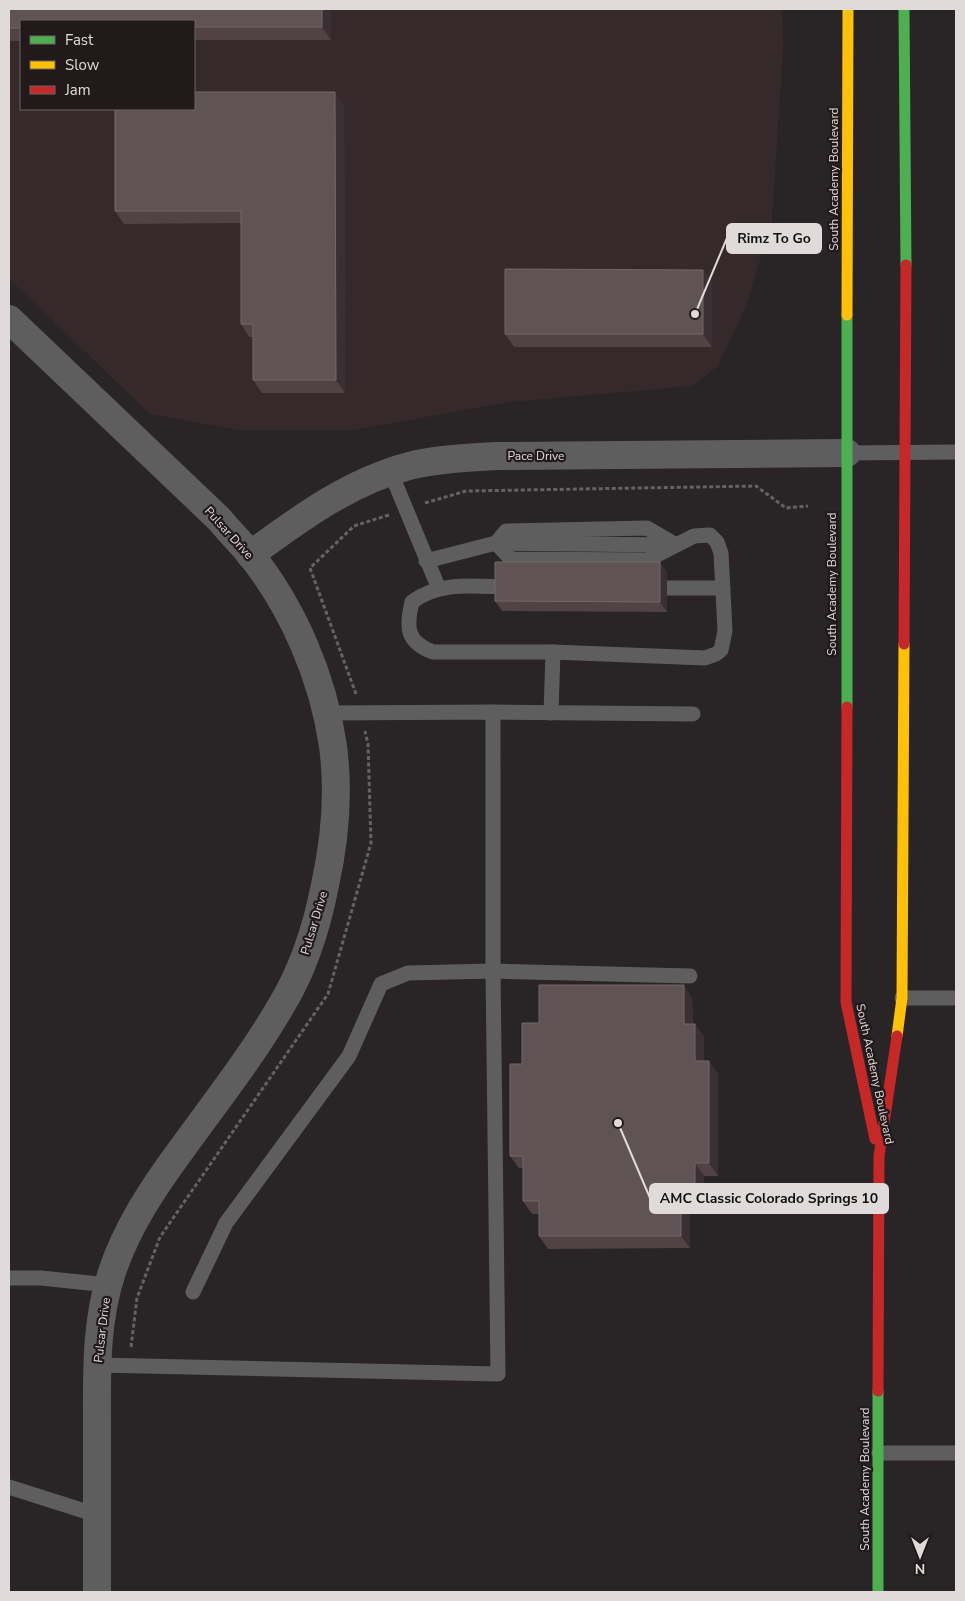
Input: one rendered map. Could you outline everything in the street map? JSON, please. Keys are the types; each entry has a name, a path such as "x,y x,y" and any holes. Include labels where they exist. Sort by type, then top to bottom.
{"highway":[{"name":"South Academy Boulevard","path":"848,9 846,1002 879,1156"},
{"name":"South Academy Boulevard","path":"878,1592 879,1156 902,998 906,300 904,9"}],"street":[{"name":"Pulsar Drive","path":"9,319 219,520 250,555 285,606 304,645 327,714 333,747 335,783 331,854 319,916 309,943 283,1004 163,1174 126,1234 111,1273 102,1314 97,1365 97,1592"},
{"name":"Pace Drive","path":"250,555 331,499 408,466 446,459 496,456 847,453"}],"lane":[{"path":"847,453 956,452"},
{"path":"391,473 426,561 439,588"},
{"path":"426,561 496,543 506,531 647,528 676,545"},
{"path":"496,543 511,559 647,560 694,536 710,535 717,542 721,553 725,631 721,650 705,658 553,652 433,652 420,647 412,637 408,620 412,602 421,595 439,588 464,586 502,587"},
{"path":"667,588 723,588"},
{"path":"551,713 553,652"},
{"path":"97,1365 498,1374 493,971 493,712"},
{"path":"327,714 493,712 693,714"},
{"path":"193,1292 226,1223 349,1056 381,984 408,973 493,971 690,976"},
{"path":"902,998 956,998"},
{"path":"9,1278 41,1278 108,1285"},
{"path":"879,1453 956,1453"},
{"path":"9,1487 97,1515"}],"path":[{"path":"129,1366 138,1298 160,1237 328,994 371,844 368,744 355,688 310,568 354,526 466,491 756,486 786,508 808,506"}],"shaded area":[{"path":"9,9 782,9 783,48 772,220 746,306 718,366 692,386 510,402 354,430 238,430 150,414 9,279"}],"building":[{"path":"9,9 322,9 322,27 195,27 195,20 20,20 20,28 9,28"},
{"path":"195,92 335,92 336,380 253,380 253,324 241,324 241,211 115,211 115,110 195,110"},
{"path":"505,269 703,270 703,334 505,334"},
{"path":"495,562 660,562 660,602 495,601"},
{"path":"539,985 684,985 684,1024 695,1024 695,1061 709,1061 709,1163 695,1163 695,1198 681,1198 681,1236 539,1236 539,1201 523,1201 523,1156 510,1156 510,1064 522,1064 522,1023 539,1023"}],"traffic: fast":[{"path":"904,9 906,265"},
{"path":"847,315 847,707"},
{"path":"878,1391 878,1592"}],"traffic: slow":[{"path":"847,315 848,9"},
{"path":"897,1036 902,998 904,644"}],"traffic: jam":[{"path":"904,644 906,265"},
{"path":"847,707 846,1002 875,1139"},
{"path":"878,1391 879,1156 897,1036"}],"place":[{"name":"Rimz To Go","path":"695,314"},
{"name":"AMC Classic Colorado Springs 10","path":"618,1123"}]}
